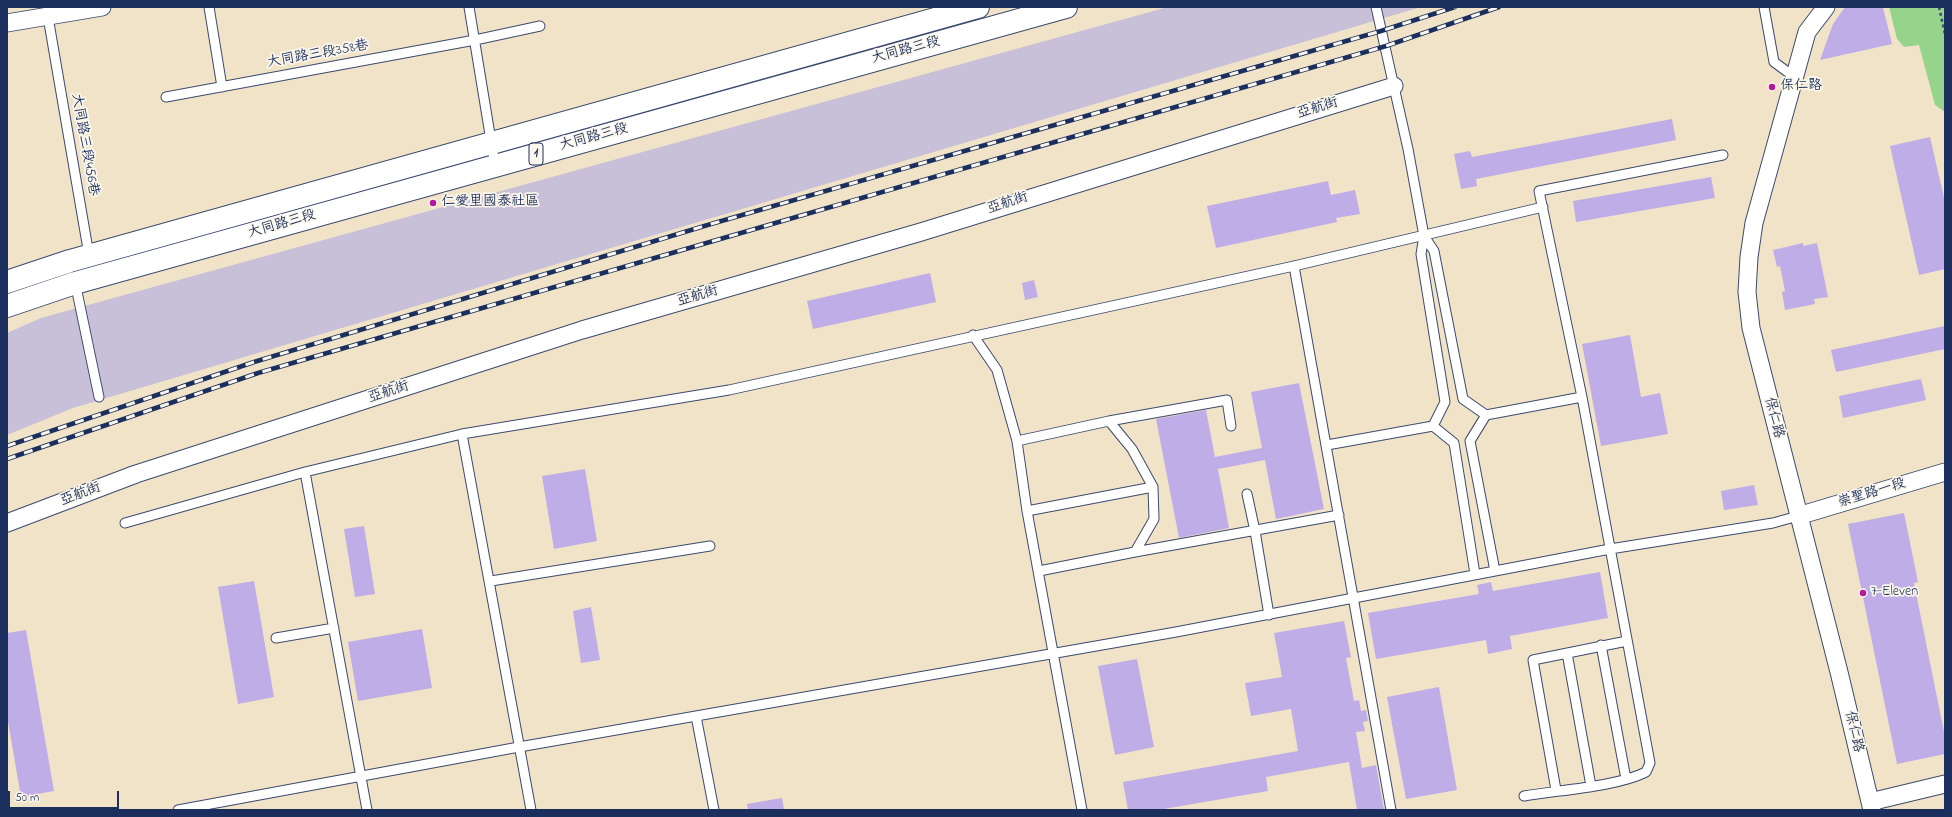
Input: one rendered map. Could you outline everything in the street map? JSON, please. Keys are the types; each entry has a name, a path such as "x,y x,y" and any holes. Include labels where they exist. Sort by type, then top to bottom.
{"main road":[{"name":"大同路三段","path":"7,306 82,269 492,143 978,7"},
{"name":"大同路三段","path":"7,282 82,269 495,165 1066,7"}],"street":[{"path":"7,23 102,7"},
{"name":"保仁路","path":"1826,7 1807,32 1793,76 1754,223 1749,257 1747,292 1751,328 1839,672 1871,806"},
{"name":"亞航街","path":"7,523 136,474 582,330 921,232 1394,86"},
{"name":"崇聖路一段","path":"1798,516 1945,472"},
{"path":"1871,806 1945,784"}],"lane":[{"path":"209,7 222,87"},
{"path":"469,7 495,165"},
{"path":"1376,7 1394,86 1424,236 1422,254 1445,402 1433,426"},
{"path":"1764,7 1774,62 1793,76"},
{"name":"大同路三段456巷","path":"48,16 82,269"},
{"name":"大同路三段358巷","path":"166,97 475,40 540,26"},
{"path":"1524,796 1626,779 1646,772 1650,763 1582,397 1539,191 1723,155"},
{"path":"125,523 305,472 462,434 729,390 973,335 1294,266 1543,208"},
{"path":"1424,236 1434,251 1463,399 1486,415 1582,397"},
{"path":"1294,266 1391,810"},
{"path":"82,269 99,397"},
{"path":"973,335 997,370 1017,441 1027,511 1082,810"},
{"path":"1445,402 1463,399"},
{"path":"1017,441 1109,421 1226,400 1231,426"},
{"path":"1486,415 1470,441 1495,570"},
{"path":"1109,421 1132,449 1153,487 1154,519 1135,552"},
{"path":"1327,445 1433,426 1454,443 1474,574"},
{"path":"462,434 491,581 531,810"},
{"path":"1454,443 1470,441"},
{"path":"305,472 367,810"},
{"path":"1027,511 1153,487"},
{"path":"1247,494 1255,531 1269,615"},
{"path":"1039,571 1339,515"},
{"path":"178,810 361,775 1269,615 1495,570 1610,549 1773,523 1798,516"},
{"path":"491,581 710,546"},
{"path":"276,638 334,628"},
{"path":"1556,790 1533,660 1628,640"},
{"path":"1601,645 1626,779"},
{"path":"1567,653 1591,786"},
{"path":"696,716 714,810"}],"path":[{"path":"1940,7 1945,34"}],"shaded area":[{"path":"1168,7 1421,7 73,408 7,435 7,333 41,318"}],"green space":[{"path":"1889,7 1945,7 1945,112 1935,105 1919,45 1904,47 1897,39"}],"building":[{"path":"1845,7 1883,7 1892,44 1820,60 1833,24"},
{"path":"1672,119 1676,140 1476,179 1477,186 1461,189 1454,154 1470,151 1472,157"},
{"path":"1930,137 1945,202 1945,269 1919,275 1890,146"},
{"path":"1711,177 1715,198 1576,222 1573,201"},
{"path":"1328,181 1331,195 1355,190 1360,214 1336,218 1337,222 1216,248 1207,206"},
{"path":"1803,243 1803,246 1817,243 1828,297 1814,299 1815,304 1785,310 1782,292 1785,291 1780,266 1777,267 1773,250"},
{"path":"930,273 936,302 813,329 807,301"},
{"path":"1034,280 1038,297 1025,300 1022,283"},
{"path":"1945,326 1945,349 1836,372 1831,350"},
{"path":"1630,335 1641,397 1660,393 1668,434 1601,446 1582,344"},
{"path":"1921,379 1926,400 1843,418 1839,396"},
{"path":"1299,383 1324,509 1276,519 1265,460 1218,469 1229,528 1179,538 1156,419 1206,410 1215,457 1262,448 1251,392"},
{"path":"585,469 597,541 554,549 542,476"},
{"path":"1754,485 1758,505 1724,510 1721,491"},
{"path":"1904,513 1918,582 1914,583 1945,737 1945,754 1897,764 1848,524"},
{"path":"364,526 375,594 355,597 344,529"},
{"path":"1600,572 1608,618 1510,636 1512,649 1488,654 1486,640 1376,659 1368,613 1479,594 1477,585 1491,582 1493,591"},
{"path":"254,581 274,697 238,704 218,587"},
{"path":"591,607 600,660 581,663 573,611"},
{"path":"1344,621 1351,657 1346,658 1354,701 1359,700 1361,711 1366,710 1368,721 1363,722 1365,731 1356,732 1362,768 1376,765 1384,810 1357,810 1349,762 1266,777 1268,791 1158,810 1128,810 1123,782 1298,751 1291,709 1251,716 1245,683 1282,677 1274,633"},
{"path":"422,629 432,688 358,701 348,642"},
{"path":"26,630 54,791 21,797 7,716 7,633"},
{"path":"1137,659 1154,747 1115,755 1098,666"},
{"path":"1439,687 1457,790 1406,799 1387,697"},
{"path":"782,798 784,810 748,810 747,804"}],"railway":[{"path":"7,446 254,362 711,224 1381,31 1455,7"},
{"path":"7,459 258,373 1386,46 1499,7"}],"place":[{"name":"保仁路","path":"1772,87"},
{"name":"仁愛里國泰社區","path":"433,203"},
{"name":"7-Eleven","path":"1863,593"}]}
